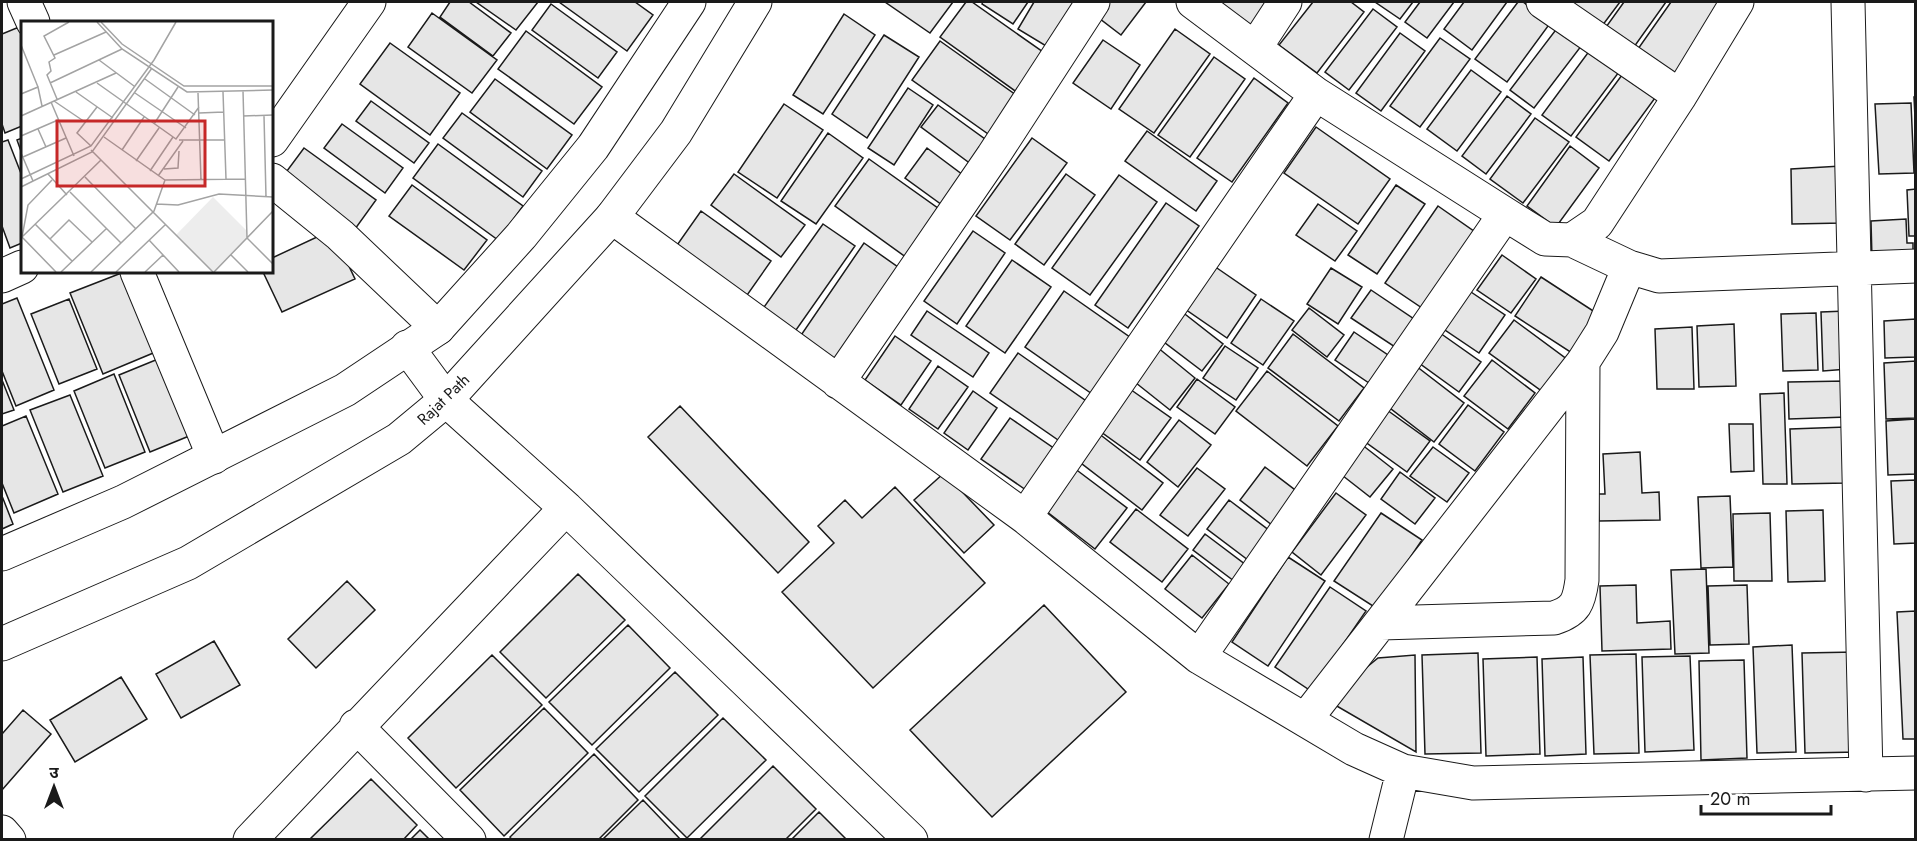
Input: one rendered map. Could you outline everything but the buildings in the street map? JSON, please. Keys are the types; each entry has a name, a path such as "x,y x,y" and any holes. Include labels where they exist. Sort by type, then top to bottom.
{"street":[{"path":"24,2 33,21"},
{"path":"2,554 123,502 345,390 438,328 521,236 593,147 689,2"},
{"name":"Rajat Path","path":"2,644 188,562 399,439 446,400 612,217 676,132 755,2"},
{"path":"838,382 993,156 1093,2"},
{"path":"1193,2 1316,94 1545,239 1572,240 1629,267 1659,276 1689,277 1916,266"},
{"path":"1255,48 1285,2"},
{"path":"1543,2 1680,96"},
{"path":"1572,240 1597,223 1680,96 1737,2"},
{"path":"1848,2 1866,775"},
{"path":"273,138 356,6"},
{"path":"1025,517 1316,94"},
{"path":"273,181 340,235 438,328"},
{"path":"1199,657 1505,214"},
{"path":"612,217 1025,517 1199,657 1354,749 1403,771 1473,783 1916,773"},
{"path":"2,276 21,267"},
{"path":"1305,720 1583,362 1602,332 1629,267"},
{"path":"137,273 214,457"},
{"path":"407,348 446,400 566,507 911,840"},
{"path":"1381,623 1554,618 1569,613 1580,598 1582,580 1583,362"},
{"path":"250,840 566,507"},
{"path":"356,726 469,840"},
{"path":"1386,840 1403,771"},
{"path":"2,832 9,840"}]}
